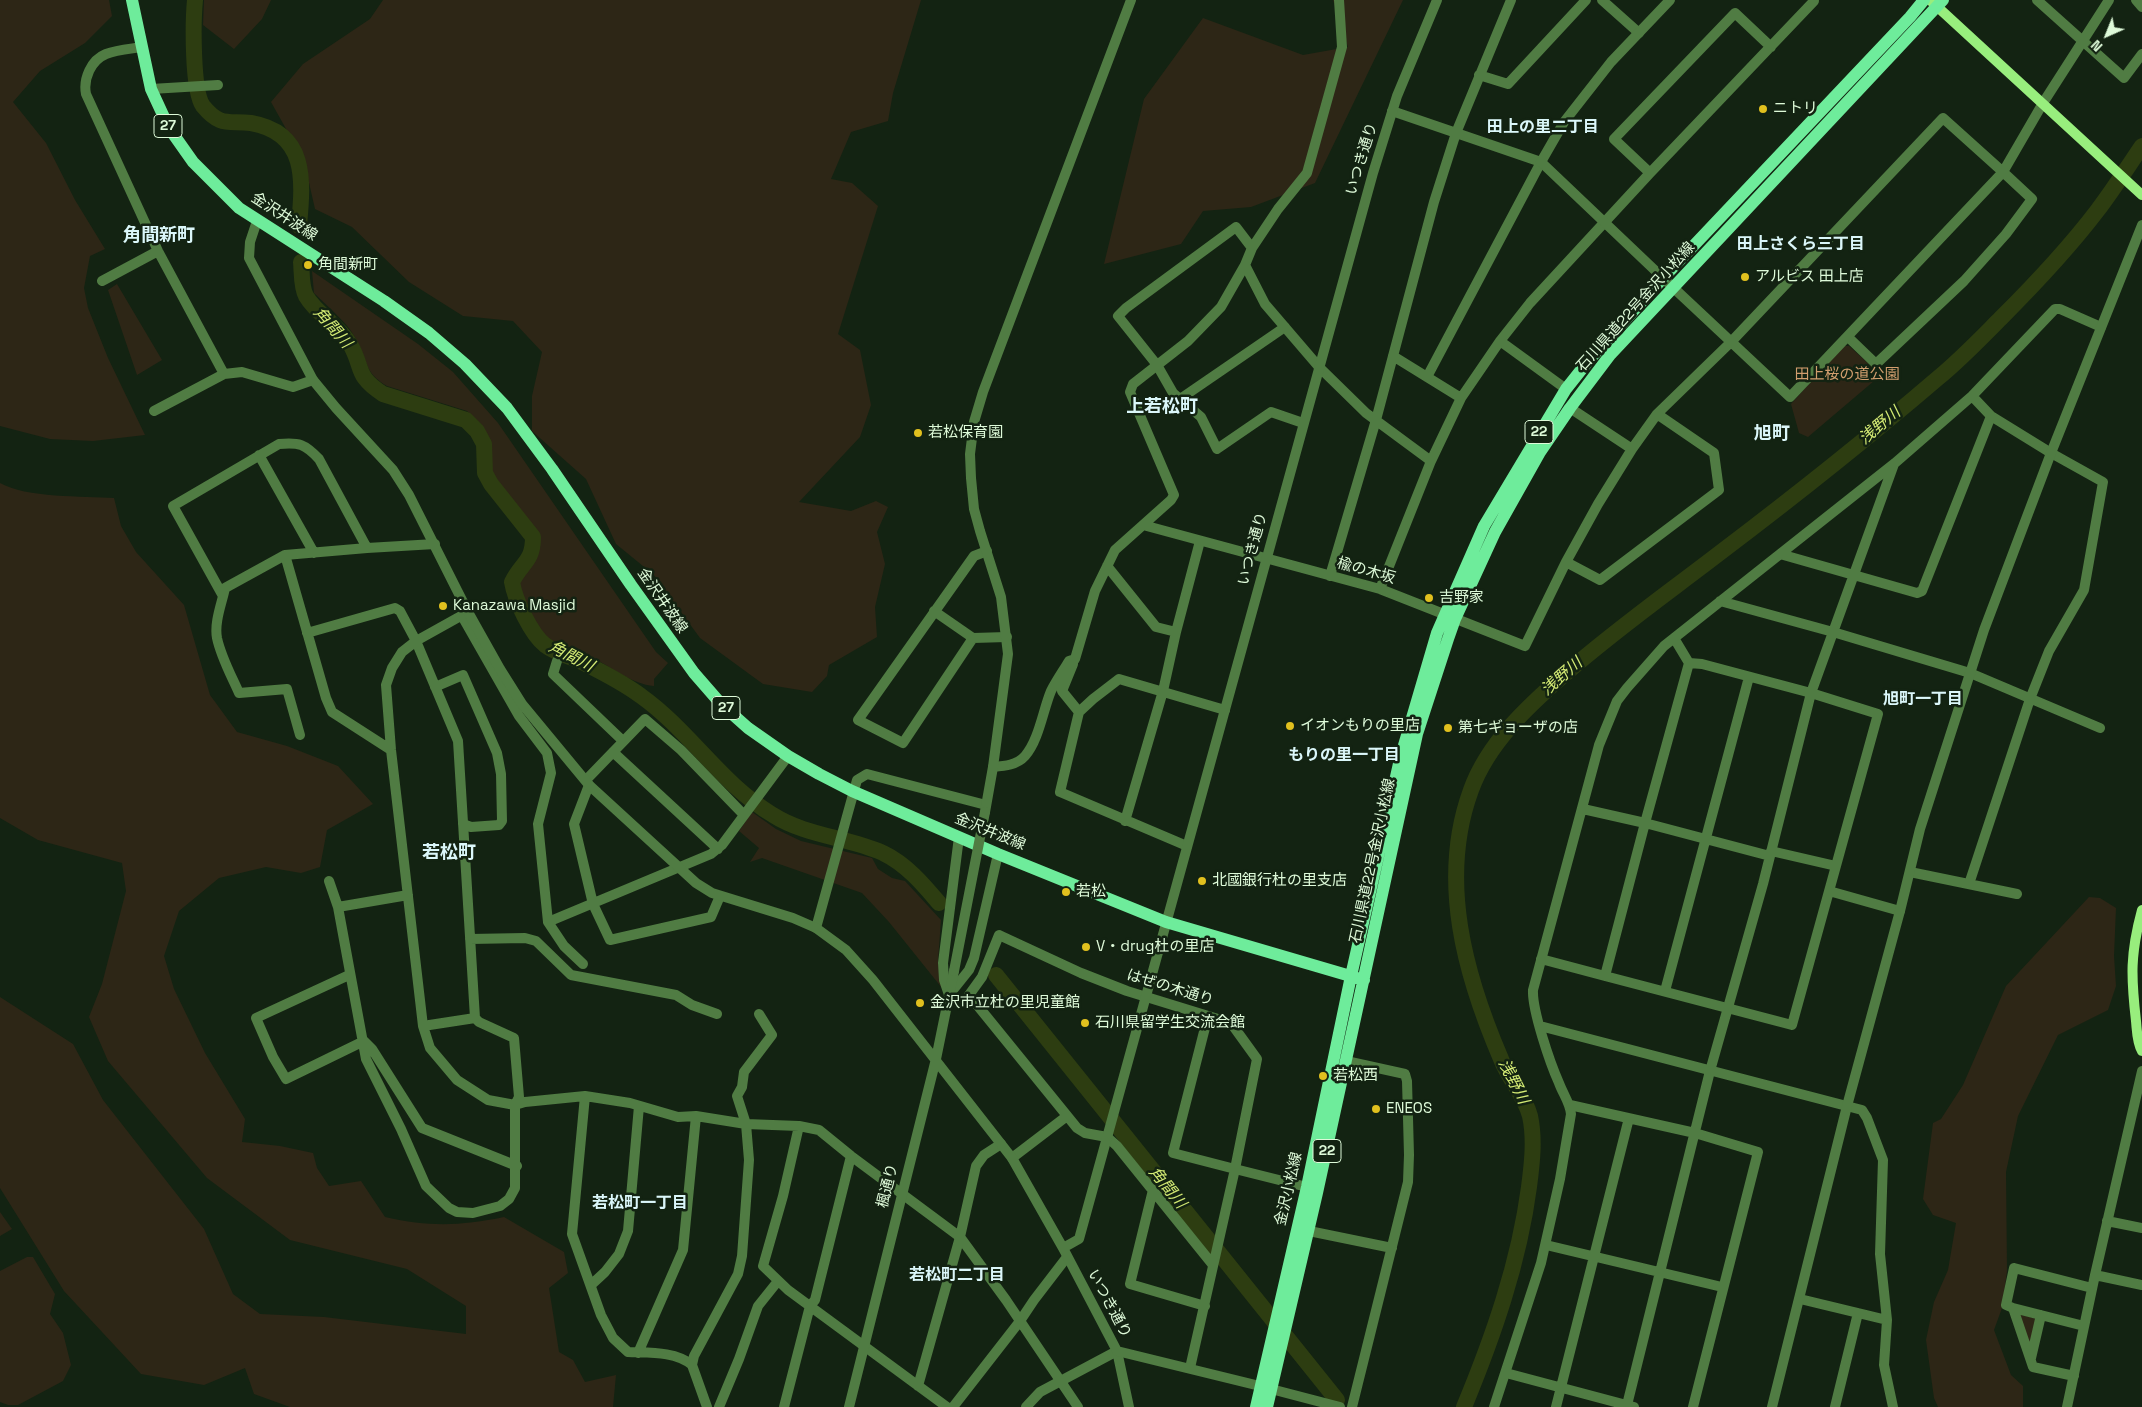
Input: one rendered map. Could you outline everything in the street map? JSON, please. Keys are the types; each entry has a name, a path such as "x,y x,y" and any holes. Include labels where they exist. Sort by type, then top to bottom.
{"main road":[{"name":"金沢井波線","path":"132,0 151,89 169,128 193,162 240,208 257,221 384,301 429,333 465,364 507,408 694,673 721,704 748,728 788,756 852,791 998,854 1166,922 1364,980"},
{"name":"22","path":"1350,976 1402,750 1414,708 1484,526 1566,389 1589,360 1663,278 1924,0"},
{"path":"1937,3 2139,192"},
{"name":"石川県道22号金沢小松線","path":"1364,980 1417,734 1450,617 1540,452 1610,355 1937,3"},
{"path":"2142,910 2134,937 2131,983 2138,1039 2142,1051"},
{"name":"金沢小松線","path":"1256,1407 1266,1387 1277,1343 1306,1187 1350,976"},
{"name":"金沢小松線","path":"1282,1317 1309,1231 1364,980"},
{"name":"金沢小松線","path":"1266,1387 1267,1407"}],"street":[{"name":"楓通り","path":"849,1407 936,1059 993,767 1008,654 1001,597 974,509 970,454 974,422 983,392 1131,0"},
{"path":"1079,712 1062,691 1075,659 1095,591 1115,550 1171,500 1174,495 1130,392 1133,384 1188,341 1221,307 1246,264 1252,248 1278,209 1307,173 1342,47 1339,0"},
{"name":"いつき通り","path":"1108,1133 1373,173 1392,111 1421,35 1437,0"},
{"path":"1330,576 1376,420 1434,202 1456,133 1511,0"},
{"path":"1479,74 1508,84 1586,0"},
{"path":"1602,0 1639,33"},
{"path":"1427,377 1564,122 1611,62 1670,0"},
{"path":"1380,589 1431,461 1461,398 1500,341 1530,303 1813,0"},
{"path":"2037,0 2124,78 2142,54"},
{"path":"1392,111 1541,162 1790,397 2003,172 2043,103 2109,0"},
{"path":"2136,0 2142,7"},
{"path":"1650,173 1614,139 1735,13 1771,47"},
{"path":"142,47 105,54 94,64 87,77 86,94 158,251 224,374"},
{"path":"151,89 218,85"},
{"path":"1657,414 1714,453 1719,490 1600,580 1566,562 1632,449 1657,414 1731,342 1943,118 2032,198 2006,234 1964,281 1876,364 1848,337"},
{"path":"257,221 250,242 249,258 313,380 392,470 409,495 435,544 465,614 519,716 548,753 551,773 538,824 548,922 564,946 582,964"},
{"path":"1772,1407 1847,1106 1900,911 1920,829 1984,630 2051,453 2142,224"},
{"path":"1252,248 1236,227 1126,308 1118,316 1157,365 1173,393 1201,417 1218,449 1270,412 1303,423"},
{"path":"102,281 158,251"},
{"path":"1246,264 1265,304 1319,367 1376,420 1431,461"},
{"path":"1693,1407 1722,1287 1758,1152 1695,1133 1570,1105 1564,1097 1557,1080 1532,999 1599,745 1617,701 1640,672 1674,638 1895,463 1972,396 2055,310 2060,309 2101,327"},
{"path":"1180,399 1285,327"},
{"path":"1500,341 1566,389"},
{"path":"1393,356 1461,398"},
{"path":"154,411 224,374 242,372 293,387 313,380"},
{"path":"1970,884 2030,699 2049,651 2084,590 2103,482 1991,416 1972,396"},
{"path":"1570,408 1632,449"},
{"path":"1780,554 1917,593 1922,591 1991,416"},
{"path":"223,596 173,506 279,444 295,443 308,447 319,458 367,548"},
{"path":"259,455 314,553"},
{"path":"1506,1373 1630,1406 1660,1272 1710,1071 1729,1007 1811,693 1852,575 1895,463"},
{"name":"楡の木坂","path":"1143,525 1380,589 1525,646 1566,562"},
{"path":"1125,821 1163,691 1176,632 1200,541"},
{"path":"300,735 287,688 238,693 217,637 217,623 225,588 285,555 435,544"},
{"path":"973,638 902,743 858,720 974,556 987,551"},
{"path":"285,555 326,698 332,712 391,750"},
{"path":"1107,566 1156,626 1176,632"},
{"path":"1720,601 1833,632 1970,674 2100,728"},
{"path":"307,633 395,608 400,611 416,641 458,741 475,1018 479,1022 514,1038 519,1097 515,1105 515,1188 509,1200 500,1206 473,1213 457,1212 439,1201 426,1186 366,1059 338,908 329,881"},
{"path":"934,611 973,638 1007,637"},
{"path":"465,614 416,641 402,652 392,668 386,685 391,750 423,1026 430,1048 457,1080 488,1100 515,1105 526,1102 585,1096 640,1106 678,1117 696,1116 746,1124 798,1126 818,1130 850,1156 960,1237 1078,1407"},
{"name":"いつき通り","path":"465,614 522,704 587,782 679,869 696,883 720,896 793,918 816,928 846,950 936,1059 1012,1158 1065,1252 1117,1351 1340,1407"},
{"path":"1605,976 1689,663 1674,638"},
{"path":"993,767 1011,765 1025,757 1032,747 1051,690 1069,661 1075,659"},
{"path":"558,661 553,674 623,741"},
{"path":"1542,959 1792,1024 1878,714 1811,693 1702,664 1689,663"},
{"path":"436,687 463,675 498,753 501,774 502,821 499,825 471,827 463,824"},
{"path":"1665,992 1749,677"},
{"path":"1187,846 1060,792 1079,712 1119,679 1225,710"},
{"path":"720,896 711,917 610,940 593,904 574,824 587,782 645,718 746,811"},
{"path":"613,752 718,849"},
{"path":"548,922 703,859 718,849 788,756"},
{"path":"816,928 852,791 857,780 867,774 985,809"},
{"path":"1583,809 1705,839 1836,866"},
{"path":"949,995 944,980 943,963 959,837"},
{"path":"949,995 969,970 974,958 998,854"},
{"path":"1910,872 2017,894"},
{"path":"1829,890 1900,911"},
{"path":"338,908 408,895"},
{"name":"はぜの木通り","path":"1067,1116 969,995 982,977 999,935 1081,973 1144,998 1231,1023 1257,1059 1235,1169 1190,1368"},
{"path":"470,939 525,938 536,941 571,974 676,995 717,1014"},
{"path":"349,975 256,1018 273,1057 286,1079 364,1040"},
{"path":"707,1407 692,1365 694,1356 738,1274 742,1256 750,1160 746,1124 737,1096 742,1086 744,1072 772,1035 759,1014"},
{"path":"1208,1016 1173,1153 1306,1187"},
{"path":"423,1026 475,1018"},
{"path":"1540,1026 1862,1110 1867,1118 1883,1160 1880,1254 1887,1320 1884,1366 1892,1407"},
{"path":"364,1040 372,1049 422,1128 516,1166"},
{"path":"1346,1061 1404,1074 1407,1081 1409,1155 1408,1182 1352,1407"},
{"path":"2067,1407 2092,1288 2142,1071"},
{"path":"585,1096 572,1234 601,1315 613,1338 628,1352 658,1353 686,1361 692,1365"},
{"path":"1494,1407 1546,1245 1563,1160 1570,1105"},
{"path":"591,1285 605,1272 619,1254 628,1231 640,1106"},
{"path":"638,1353 683,1250 696,1116"},
{"path":"1012,1158 1067,1116 1077,1128 1085,1133 1108,1133"},
{"path":"1556,1407 1629,1118"},
{"path":"798,1126 763,1266 788,1290 947,1407"},
{"path":"1108,1133 1214,1262"},
{"path":"953,1407 1020,1321 1065,1252 1079,1239 1108,1133"},
{"path":"918,1386 960,1237 976,1166 984,1155 1001,1144"},
{"path":"784,1407 810,1306 814,1300 850,1156"},
{"path":"1153,1190 1130,1284 1205,1306"},
{"path":"2107,1221 2142,1228"},
{"path":"1309,1231 1392,1248"},
{"path":"1546,1245 1722,1287"},
{"path":"2084,1326 2006,1305 2014,1268 2092,1288"},
{"path":"2095,1275 2142,1285"},
{"path":"719,1407 742,1352 758,1306 778,1280"},
{"path":"1800,1299 1887,1320"},
{"path":"2013,1308 2033,1367 2074,1376"},
{"path":"1835,1407 1858,1313"},
{"path":"2031,1359 2041,1315"},
{"path":"1026,1407 1034,1397 1117,1351 1129,1407"}],"green space":[{"path":"0,0 109,0 112,16 85,43 40,71 13,102 46,143 75,200 105,249 90,256 84,288 88,308 108,358 145,435 93,441 50,439 0,426"},
{"path":"204,0 271,0 262,19 234,49 203,25"},
{"path":"383,0 921,0 893,93 888,121 851,132 831,179 852,183 878,206 838,334 860,350 871,405 860,437 799,502 851,511 876,501 888,507 877,532 885,564 875,607 877,637 829,665 827,676 812,692 763,684 700,638 654,575 616,544 586,479 532,431 532,396 542,352 513,321 463,316 409,282 352,227 315,209 304,161 271,102 303,64 370,19"},
{"path":"1333,0 1403,0 1315,183 1251,207 1203,211 1181,244 1104,264 1144,99 1203,18 1303,55 1348,47"},
{"path":"312,271 418,344 453,372 498,423 656,652 668,663 654,679 654,686 631,679 590,657 557,652 541,641 527,622 517,601 512,582 518,570 532,555 533,537 492,472 489,438 481,424 467,411 387,386 379,381 370,371 360,346 352,333 314,293"},
{"path":"117,284 162,360 137,375 108,290"},
{"name":"田上桜の道公園","path":"1843,346 1849,346 1881,375 1808,437 1799,433 1791,404"},
{"path":"0,483 11,488 39,494 114,498 121,526 136,552 184,605 210,695 237,732 287,746 338,766 373,804 327,830 320,867 301,873 266,867 219,878 179,911 164,956 174,989 205,1053 245,1119 242,1142 280,1146 313,1153 317,1168 329,1186 361,1181 385,1217 431,1224 459,1224 504,1217 564,1252 568,1273 549,1288 559,1352 573,1360 585,1382 616,1375 613,1407 290,1407 254,1394 245,1368 204,1385 141,1374 64,1291 0,1188 0,997 73,1044 103,1100 204,1229 233,1294 260,1314 324,1317 466,1334 466,1306 407,1269 290,1240 207,1178 108,1061 89,1017 102,984 126,891 122,863 38,840 0,818"},
{"path":"752,812 776,829 801,841 872,858 878,869 892,878 905,881 941,920 938,961 942,988 889,922 862,893 762,858 750,862 759,848 739,831"},
{"path":"2089,897 2100,898 2116,908 2114,956 2116,986 2108,1010 2058,1035 2018,1116 2006,1172 2007,1271 2002,1308 1994,1330 2011,1375 2023,1386 2023,1407 1938,1407 1934,1398 1926,1340 1934,1302 1948,1270 1956,1223 1933,1215 1923,1199 1933,1123 1941,1119 1963,1085 2006,986"},
{"path":"0,1212 12,1229 0,1236"},
{"path":"27,1257 33,1257 55,1294 50,1314 63,1333 71,1365 63,1381 18,1405 8,1405 0,1402 0,1271"},
{"path":"2018,1314 2037,1319 2031,1347"}],"waterway":[{"name":"角間川","path":"195,0 195,71 199,98 203,106 215,118 226,122 251,123 270,128 283,137 292,148 298,161 301,176 299,226"},
{"name":"浅野川","path":"1464,1407 1495,1327 1512,1272 1525,1215 1532,1152 1532,1134 1528,1109 1504,1066 1488,1027 1476,994 1460,927 1456,893 1457,858 1461,824 1478,773 1510,726 1565,674 1831,466 1963,356 2075,239 2103,203 2142,146"},
{"name":"角間川","path":"301,262 302,284 306,296 316,309 345,337 368,382 383,394 466,420 477,431 484,444 485,473 491,484 533,537 533,545 529,557 512,582 516,598 524,616 540,640 550,648 600,671 641,696 675,725 737,788 773,815 799,828 855,843 883,853 907,869 939,903"},
{"name":"角間川","path":"996,975 1337,1400"}],"place":[{"name":"ニトリ","path":"1763,109"},
{"name":"角間新町","path":"308,265"},
{"name":"アルビス 田上店","path":"1745,277"},
{"name":"若松保育園","path":"918,433"},
{"name":"吉野家","path":"1429,598"},
{"name":"Kanazawa Masjid","path":"443,606"},
{"name":"イオンもりの里店","path":"1290,726"},
{"name":"第七ギョーザの店","path":"1448,728"},
{"name":"北國銀行杜の里支店","path":"1202,881"},
{"name":"若松","path":"1066,892"},
{"name":"V・drug杜の里店","path":"1086,947"},
{"name":"金沢市立杜の里児童館","path":"920,1003"},
{"name":"石川県留学生交流会館","path":"1085,1023"},
{"name":"若松西","path":"1323,1076"},
{"name":"ENEOS","path":"1376,1109"}],"district":[{"name":"田上の里二丁目","path":"1543,128"},
{"name":"角間新町","path":"159,236"},
{"name":"田上さくら三丁目","path":"1801,245"},
{"name":"上若松町","path":"1162,407"},
{"name":"旭町","path":"1772,434"},
{"name":"旭町一丁目","path":"1923,700"},
{"name":"もりの里一丁目","path":"1344,756"},
{"name":"若松町","path":"449,853"},
{"name":"若松町一丁目","path":"640,1204"},
{"name":"若松町二丁目","path":"957,1276"}]}
